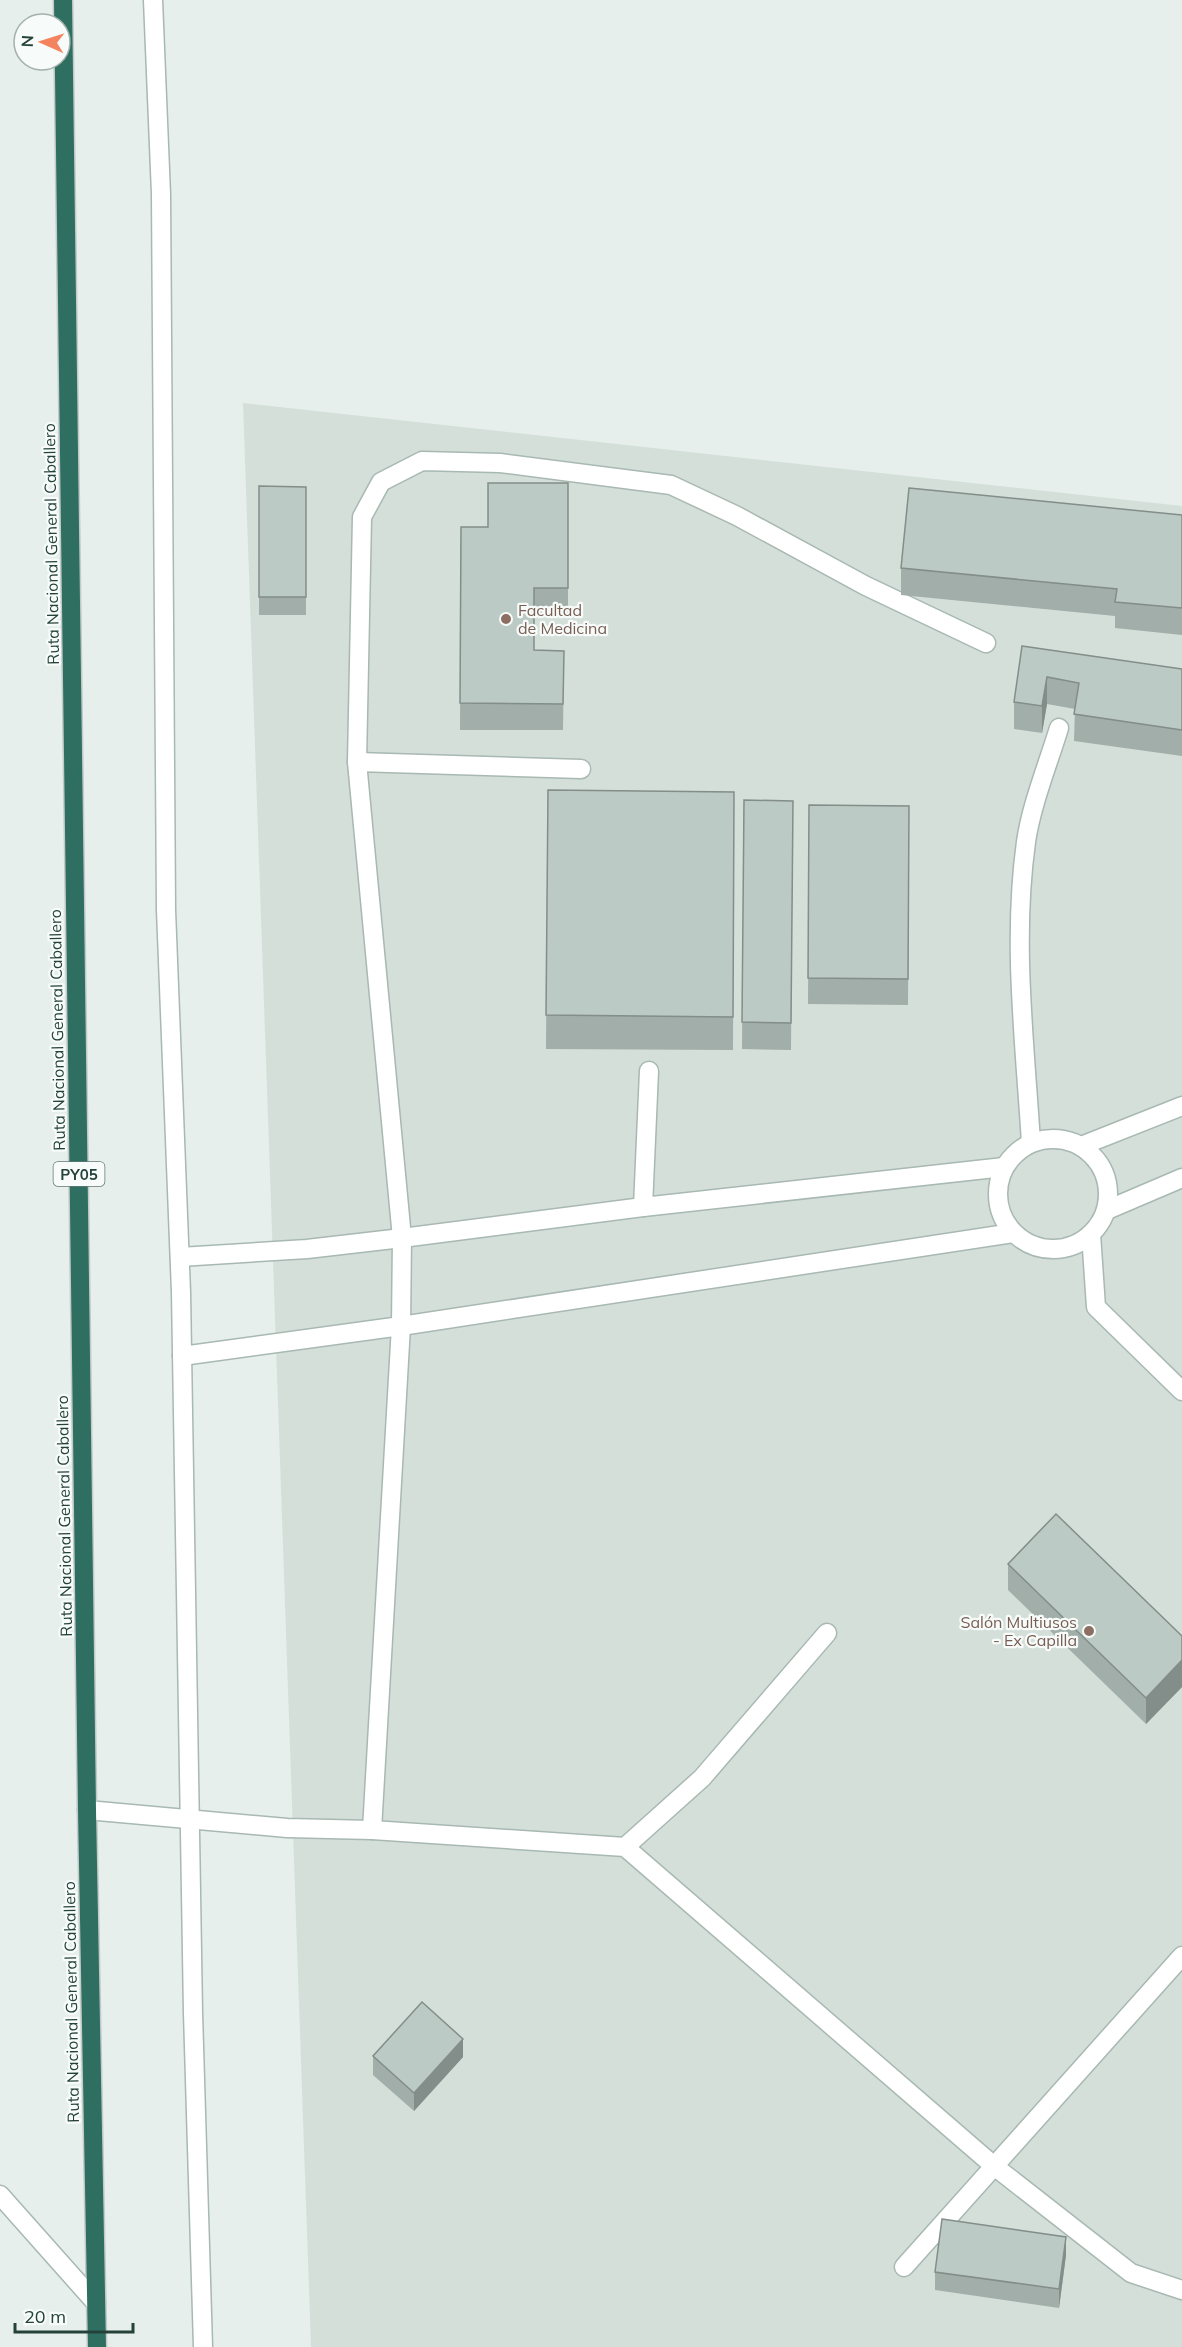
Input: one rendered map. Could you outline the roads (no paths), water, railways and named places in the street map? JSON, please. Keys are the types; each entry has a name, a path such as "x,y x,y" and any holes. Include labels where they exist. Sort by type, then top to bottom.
{"highway":[{"name":"Ruta Nacional General Caballero","path":"63,0 87,1810 97,2347"}],"street":[{"path":"153,0 161,194 166,910 180,1257 193,2013 203,2347"},
{"path":"372,1830 401,1326 402,1238 357,762 362,517 381,482 422,461 500,463 671,485 736,516 866,586 986,643"},
{"path":"1031,1143 1020,963 1020,901 1026,839 1059,728"},
{"path":"357,762 580,769"},
{"path":"643,1207 649,1071"},
{"path":"1082,1146 1182,1106"},
{"path":"1107,1210 1106,1180 1098,1163 1082,1146 1051,1139 1031,1143 1016,1153 1004,1167 998,1187 999,1209 1013,1233 1038,1248 1068,1248 1091,1234 1107,1210 1182,1178"},
{"path":"180,1257 307,1249 643,1207 1004,1167"},
{"path":"182,1356 401,1326 1013,1233"},
{"path":"1091,1234 1096,1306 1182,1391"},
{"path":"625,1847 702,1778 827,1633"},
{"path":"87,1810 287,1828 372,1830 625,1847 994,2166 1131,2272 1182,2290"},
{"path":"904,2267 1182,1956"},
{"path":"0,2195 96,2303"}],"place":[{"name":"Facultad de Medicina","path":"506,619"},
{"name":"Salón Multiusos - Ex Capilla","path":"1089,1631"}]}
